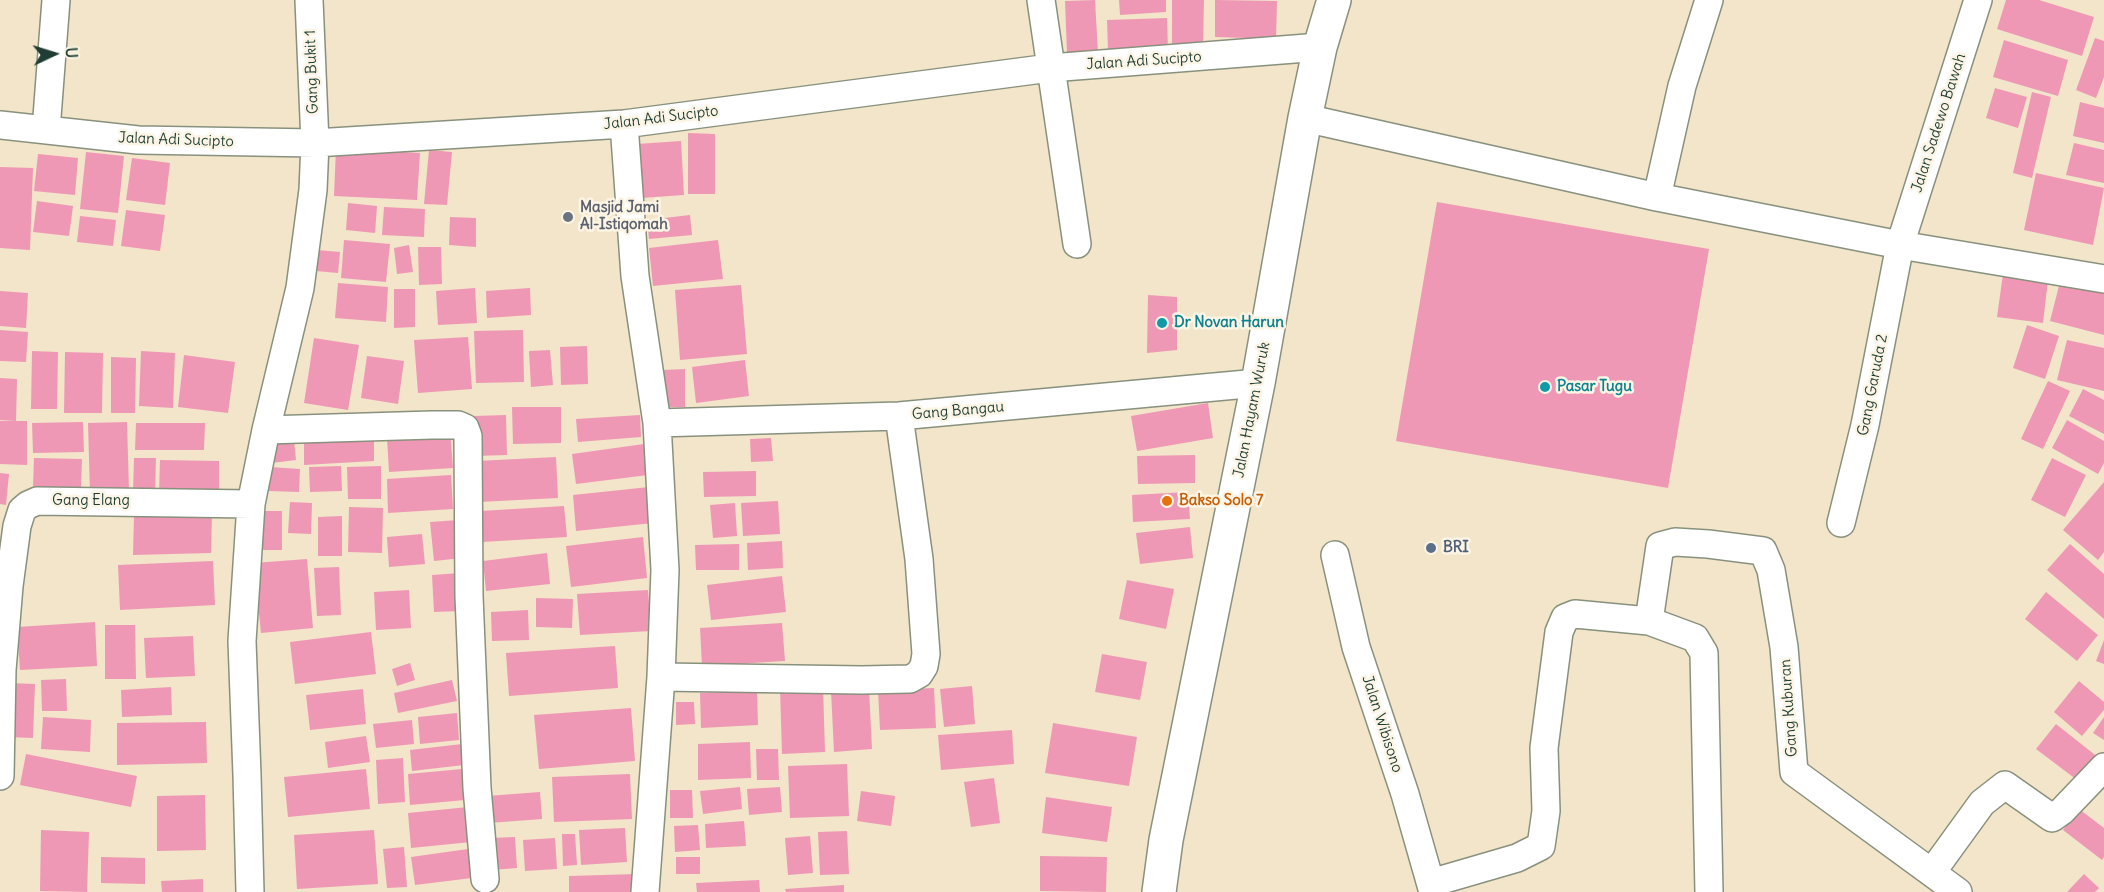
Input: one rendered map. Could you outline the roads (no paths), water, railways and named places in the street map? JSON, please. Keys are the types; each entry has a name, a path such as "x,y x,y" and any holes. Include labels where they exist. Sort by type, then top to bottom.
{"street":[{"path":"46,130 56,0"},
{"name":"Gang Bukit 1","path":"250,892 242,641 251,504 300,288 314,190 315,143 309,0"},
{"path":"1041,0 1077,244"},
{"name":"Jalan Hayam Wuruk","path":"1159,892 1168,828 1258,383 1305,118 1320,47 1334,0"},
{"path":"1657,197 1682,86 1709,0"},
{"name":"Jalan Sadewo Bawah","path":"1899,245 1978,0"},
{"name":"Jalan Adi Sucipto","path":"0,125 138,140 315,143 624,124 1050,68 1320,47"},
{"path":"1305,118 1657,197 1899,245 2104,279"},
{"path":"624,124 635,276 657,423 666,570 661,677 645,892"},
{"name":"Gang Garuda 2","path":"1841,523 1865,425 1899,245"},
{"name":"Gang Bangau","path":"657,423 899,416 1258,383"},
{"path":"661,677 862,680 910,679 919,674 924,666 926,654 919,559 899,416"},
{"path":"266,430 432,425 458,425 465,428 468,436 468,596 477,788 485,879"},
{"name":"Gang Elang","path":"0,776 2,670 8,598 17,526 22,510 37,501 251,504"},
{"name":"Gang Kuburan","path":"1648,621 1660,546 1675,542 1763,551 1771,570 1784,647 1794,772 1958,892"},
{"name":"Jalan Wibisono","path":"1335,555 1356,647 1405,794 1432,887"},
{"path":"1432,887 1517,858 1541,846 1546,811 1544,748 1559,632 1565,618 1575,614 1648,621 1695,638 1704,653 1709,892"},
{"path":"1932,872 1982,803 2005,785 2052,818 2062,811 2104,767"}],"place":[{"name":"Masjid Jami Al-Istiqomah","path":"568,217"},
{"name":"Dr Novan Harun","path":"1162,323"},
{"name":"Pasar Tugu","path":"1545,387"},
{"name":"Bakso Solo 7","path":"1167,501"},
{"name":"BRI","path":"1431,548"}]}
